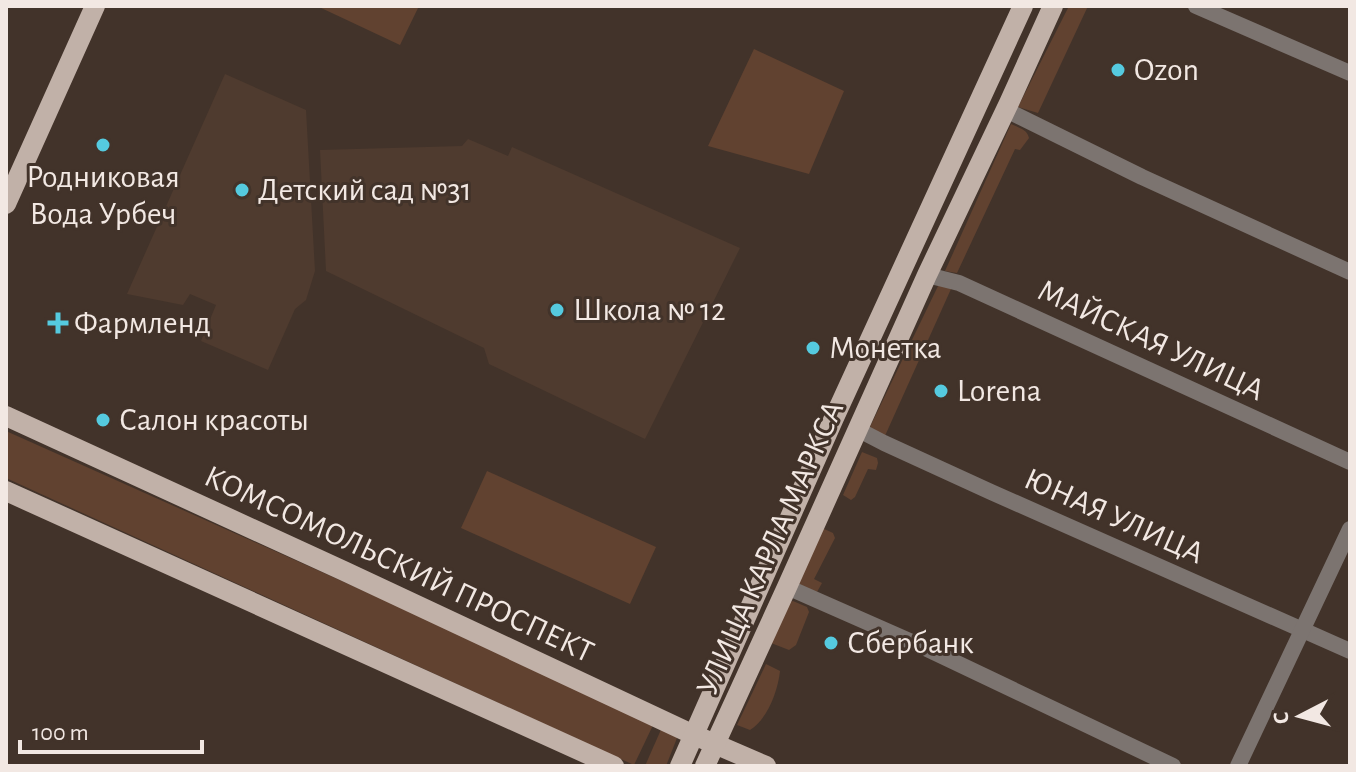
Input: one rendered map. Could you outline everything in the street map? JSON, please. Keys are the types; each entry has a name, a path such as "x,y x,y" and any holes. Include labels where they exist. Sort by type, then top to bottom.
{"main road":[{"path":"6,204 95,6"},
{"path":"1022,9 1049,15"},
{"name":"УЛИЦА КАРЛА МАРКСА","path":"680,766 834,418 1022,9"},
{"name":"УЛИЦА КАРЛА МАРКСА","path":"705,766 927,275 1049,15"},
{"name":"КОМСОМОЛЬСКИЙ ПРОСПЕКТ","path":"6,416 766,766"},
{"path":"6,491 614,766"}],"street":[{"path":"1196,6 1350,73"},
{"path":"1006,110 1142,177 1350,272"},
{"name":"МАЙСКАЯ УЛИЦА","path":"927,275 959,283 1350,462"},
{"name":"ЮНАЯ УЛИЦА","path":"857,429 991,492 1350,651"},
{"path":"1238,766 1350,529"},
{"path":"787,587 921,646 1173,766"}],"shaded area":[{"path":"317,6 419,6 400,45"},
{"path":"1069,6 1088,6 1038,113 1018,107"},
{"path":"754,49 844,91 809,174 708,146"},
{"name":"Детский сад №31","path":"225,74 306,110 315,271 306,300 295,309 268,370 201,341 216,305 190,294 183,305 127,294"},
{"path":"1011,124 1025,131 1029,138 1020,150 1015,149 957,273 945,271"},
{"name":"Школа № 12","path":"468,139 508,156 512,147 740,248 645,439 489,364 484,348 326,271 320,150 462,146"},
{"path":"939,284 951,289 884,438 868,431"},
{"path":"6,431 655,721 634,765 6,478"},
{"path":"862,452 877,458 878,463 876,470 868,469 851,500 843,495"},
{"path":"487,471 656,547 630,604 461,528"},
{"path":"822,528 833,533 835,538 814,579 822,583 817,592 797,584"},
{"path":"793,601 807,607 809,612 796,645 789,650 771,643 788,603"},
{"path":"766,664 780,671 777,687 766,712 750,730 737,725"},
{"path":"663,725 677,738 666,766 645,766"}],"place":[{"name":"Ozon","path":"1118,70"},
{"name":"Родниковая Вода Урбеч","path":"103,145"},
{"name":"Детский сад №31","path":"242,190"},
{"name":"Школа № 12","path":"557,310"},
{"name":"Фармленд","path":"58,323"},
{"name":"Монетка","path":"813,348"},
{"name":"Lorena","path":"941,391"},
{"name":"Салон красоты","path":"103,420"},
{"name":"Сбербанк","path":"831,643"}]}
